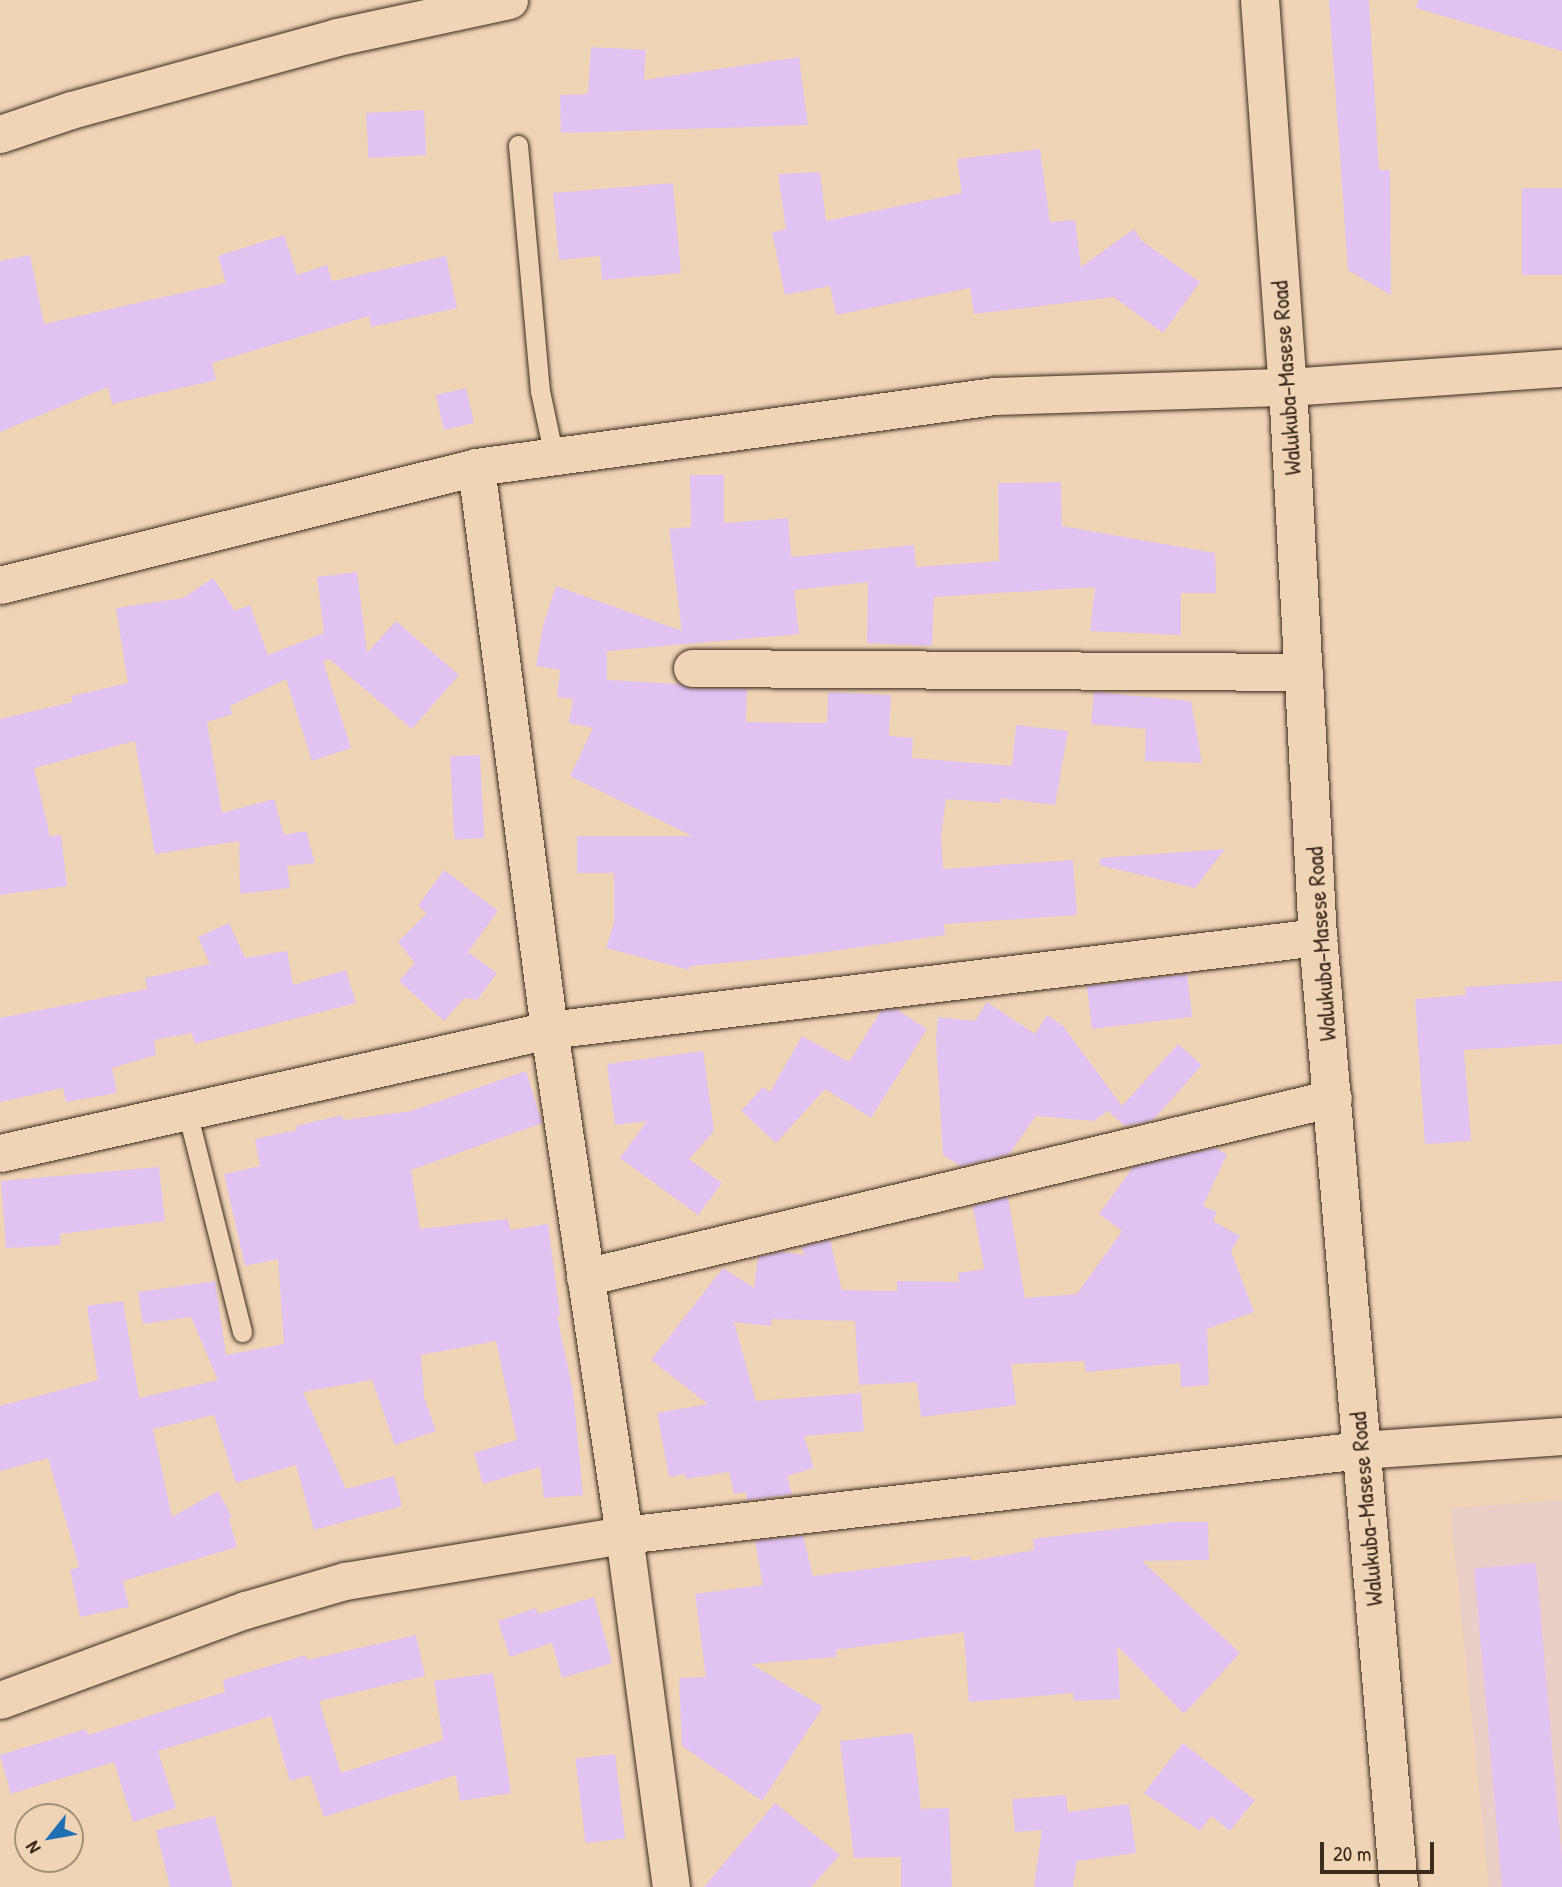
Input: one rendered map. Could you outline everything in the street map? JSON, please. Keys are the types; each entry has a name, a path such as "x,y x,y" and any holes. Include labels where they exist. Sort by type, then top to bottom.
{"street":[{"path":"0,134 71,110 337,37 509,0"},
{"name":"Walukuba-Masese Road","path":"1260,0 1288,387 1318,937 1399,1887"},
{"path":"0,586 476,467 994,396 1288,387 1562,368"},
{"path":"476,467 550,1030 584,1277 624,1535 671,1887"},
{"path":"692,668 1304,671"},
{"path":"0,1153 550,1030 1318,937"},
{"path":"584,1277 1333,1098"},
{"path":"0,1700 233,1614 345,1581 624,1535 1361,1450 1562,1436"}],"lane":[{"path":"518,145 540,391 554,457"},
{"path":"187,1111 242,1332"}],"shaded area":[{"path":"1562,1500 1562,1887 1489,1887 1450,1508"}],"building":[{"path":"1329,0 1369,0 1379,170 1390,170 1391,295 1348,270"},
{"path":"1418,0 1562,0 1562,51 1416,8"},
{"path":"591,47 646,50 644,80 799,57 808,125 561,133 560,95 588,94"},
{"path":"424,110 426,155 368,158 366,113"},
{"path":"1040,149 1050,222 1075,220 1081,267 1134,229 1142,241 1200,282 1163,333 1114,297 974,314 970,288 836,315 830,286 785,295 772,232 786,229 778,174 820,172 826,221 962,193 957,159"},
{"path":"673,183 681,273 602,280 600,256 559,260 553,193"},
{"path":"1522,188 1562,188 1562,275 1522,275"},
{"path":"284,235 297,275 327,265 332,281 446,256 457,308 371,327 369,316 212,363 216,380 112,404 108,387 0,432 0,261 30,255 44,324 226,283 218,256"},
{"path":"466,388 474,423 444,430 436,395"},
{"path":"690,475 724,475 724,523 788,518 791,557 914,545 916,567 999,561 998,483 1061,482 1062,526 1215,553 1216,593 1181,593 1181,635 1090,631 1095,587 934,597 932,646 867,643 868,582 794,590 799,634 607,651 607,680 679,684 692,689 747,689 746,722 827,723 828,692 891,695 889,736 913,738 912,758 1012,766 1016,725 1068,731 1055,805 1001,798 1001,803 946,799 941,836 943,869 1073,860 1077,915 944,924 945,935 798,956 690,966 689,970 606,948 614,923 614,873 577,873 577,836 692,836 570,776 593,728 569,723 573,699 557,697 560,670 536,666 543,626 556,586 682,631 669,529 691,527"},
{"path":"357,572 367,653 396,621 459,675 412,729 329,659 323,661 351,748 312,761 286,679 230,706 232,714 207,722 222,813 274,799 284,835 306,831 315,863 287,866 290,888 240,894 239,841 155,854 135,741 34,768 50,836 61,835 67,886 0,895 0,719 73,702 71,696 128,683 116,608 183,598 213,578 235,611 250,605 268,655 324,633 317,577"},
{"path":"1094,692 1191,701 1202,763 1145,761 1146,729 1091,724"},
{"path":"480,755 484,838 454,839 450,757"},
{"path":"1225,849 1195,888 1099,865 1100,858"},
{"path":"444,870 498,911 468,952 497,973 477,1000 464,998 444,1021 399,981 415,963 398,942 427,913 418,906"},
{"path":"229,923 245,958 287,951 293,985 346,970 356,1003 195,1044 192,1033 154,1040 156,1055 112,1068 117,1093 66,1102 63,1088 0,1102 0,1018 147,989 145,978 210,964 198,937"},
{"path":"1187,974 1192,1017 1092,1029 1087,986"},
{"path":"1562,981 1562,1044 1464,1050 1471,1141 1425,1144 1415,999 1466,995 1465,987"},
{"path":"987,1002 1035,1034 1047,1015 1063,1026 1122,1106 1178,1044 1202,1065 1153,1120 1125,1126 1108,1111 1094,1121 1036,1116 1009,1154 961,1166 943,1155 936,1039 938,1017 975,1021"},
{"path":"896,1009 927,1029 871,1118 825,1089 776,1143 741,1111 763,1087 770,1092 802,1036 849,1062 881,1011"},
{"path":"703,1051 714,1131 689,1159 722,1183 698,1215 620,1158 647,1121 615,1125 607,1064"},
{"path":"526,1071 542,1123 411,1170 420,1229 508,1219 510,1230 548,1224 560,1315 557,1316 573,1391 583,1495 544,1498 540,1467 483,1484 474,1453 517,1440 496,1341 421,1355 424,1397 436,1431 395,1445 372,1380 303,1392 346,1489 394,1476 402,1506 314,1530 296,1465 236,1483 214,1415 153,1429 172,1517 218,1491 232,1517 229,1519 237,1547 123,1581 129,1607 80,1617 70,1570 79,1567 48,1458 0,1471 0,1406 98,1380 87,1306 123,1301 139,1398 218,1380 191,1317 143,1324 138,1292 215,1281 226,1355 284,1344 278,1259 245,1266 224,1174 260,1166 255,1139 297,1130 296,1126 342,1115 343,1120 411,1111"},
{"path":"1215,1148 1227,1154 1203,1206 1217,1212 1213,1221 1240,1236 1231,1251 1254,1312 1207,1329 1209,1385 1181,1387 1180,1363 1086,1372 1084,1361 1011,1364 1016,1405 921,1417 917,1382 859,1385 855,1321 772,1319 771,1326 734,1322 756,1401 861,1393 864,1431 804,1436 814,1468 787,1476 792,1494 747,1500 746,1492 734,1494 729,1472 686,1479 685,1474 669,1477 657,1413 708,1404 651,1360 723,1268 754,1288 758,1257 781,1252 804,1255 802,1247 830,1240 842,1290 897,1291 897,1281 959,1282 958,1273 984,1269 973,1206 1008,1197 1025,1298 1077,1294 1122,1231 1099,1214 1133,1167"},
{"path":"159,1167 165,1221 60,1234 61,1245 6,1248 1,1181"},
{"path":"1172,1522 1208,1522 1209,1560 1142,1561 1240,1653 1184,1714 1117,1646 1120,1699 1074,1701 1073,1693 969,1702 964,1632 836,1650 837,1657 751,1664 823,1707 762,1801 682,1746 679,1678 706,1677 695,1594 763,1585 755,1541 803,1536 813,1576 970,1556 971,1561 1034,1550 1033,1539"},
{"path":"1536,1563 1562,1860 1562,1887 1502,1887 1474,1568"},
{"path":"594,1597 612,1663 562,1678 552,1643 510,1657 498,1621 536,1608 538,1614"},
{"path":"416,1635 425,1676 319,1701 341,1773 443,1740 434,1681 493,1673 511,1793 460,1801 456,1775 324,1817 310,1775 290,1781 271,1716 158,1751 176,1808 133,1822 114,1762 11,1794 0,1755 86,1729 88,1735 225,1692 223,1680 306,1655 307,1660"},
{"path":"913,1733 921,1809 949,1808 952,1887 901,1887 901,1857 854,1858 840,1741"},
{"path":"1183,1743 1255,1800 1230,1831 1211,1816 1200,1831 1144,1793"},
{"path":"615,1754 625,1838 586,1843 575,1759"},
{"path":"1066,1795 1068,1812 1129,1804 1136,1853 1077,1861 1073,1887 1034,1887 1042,1830 1015,1832 1012,1799"},
{"path":"775,1803 840,1855 811,1887 704,1887"},
{"path":"215,1816 233,1887 170,1887 156,1830"}]}
